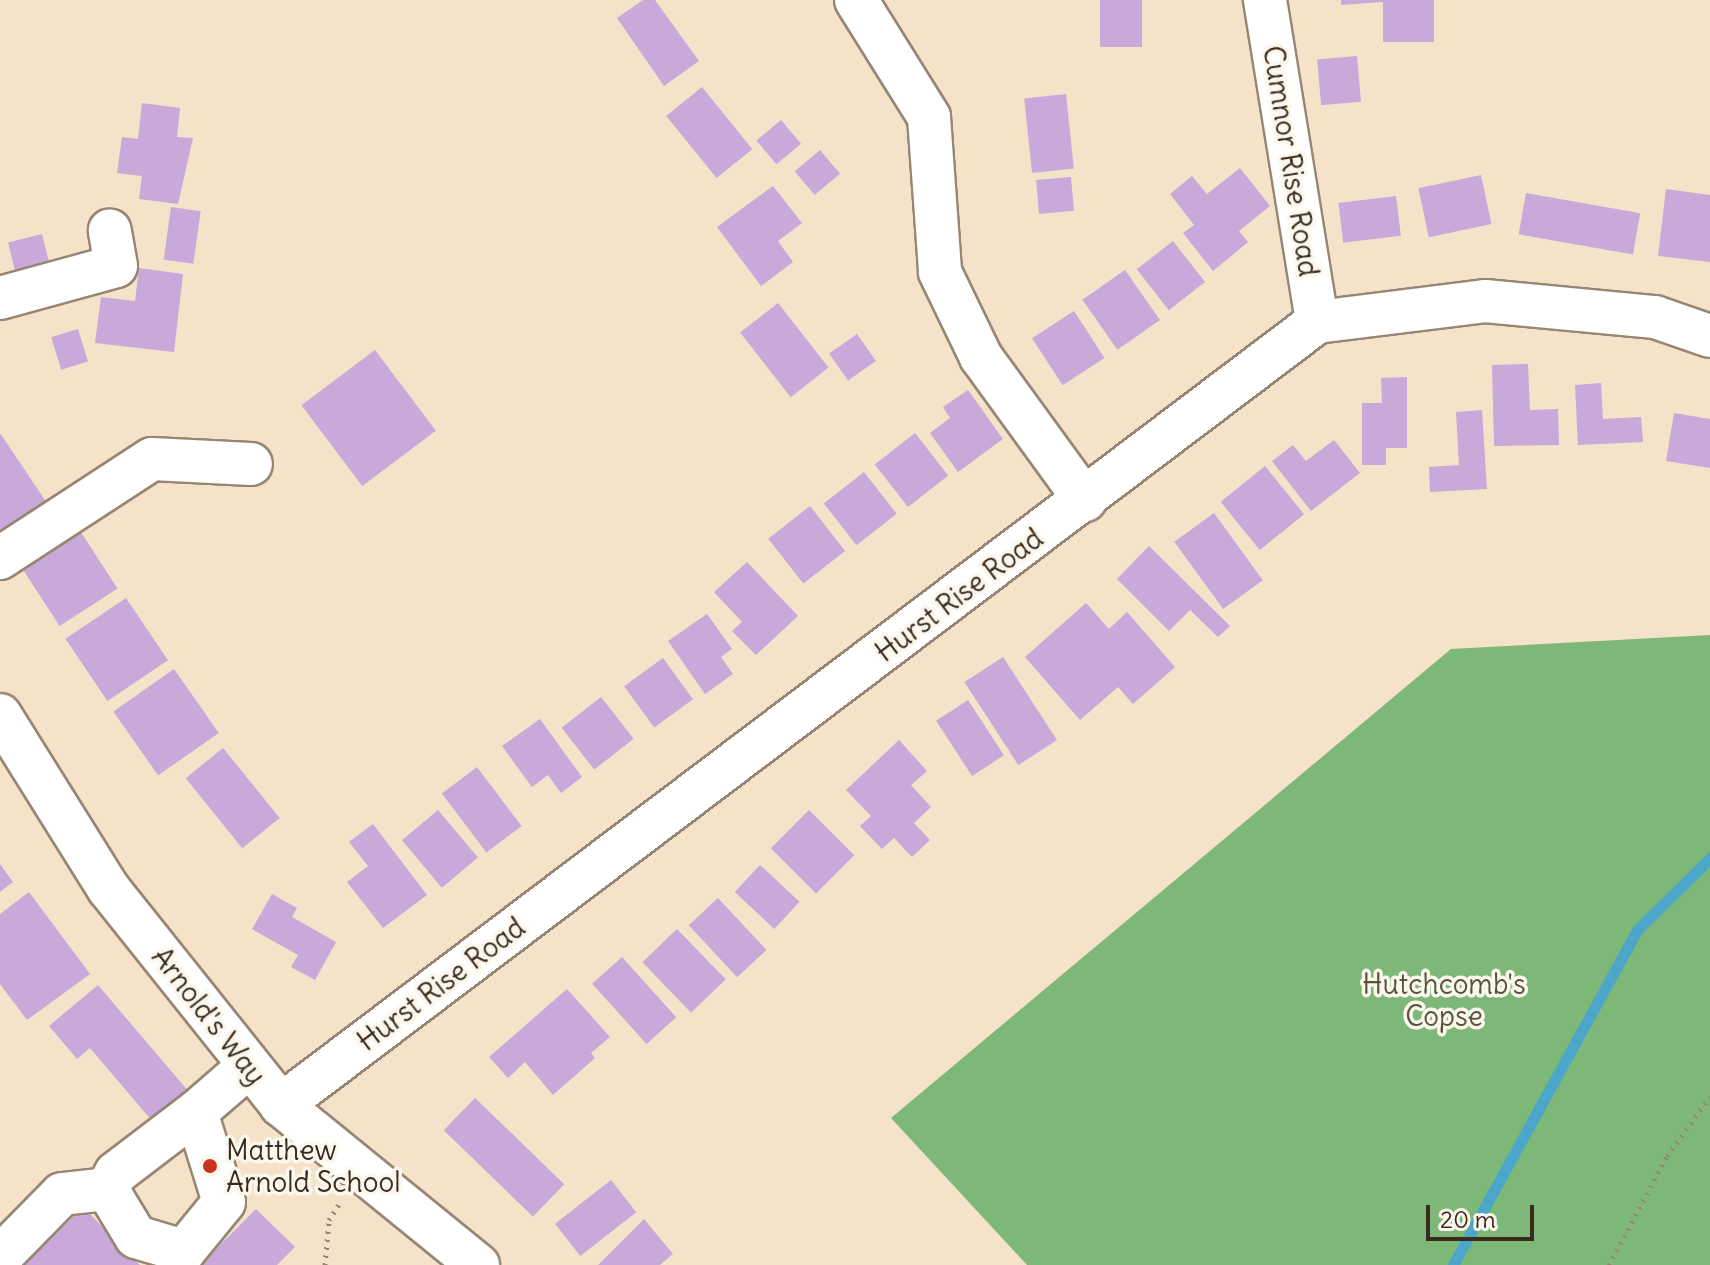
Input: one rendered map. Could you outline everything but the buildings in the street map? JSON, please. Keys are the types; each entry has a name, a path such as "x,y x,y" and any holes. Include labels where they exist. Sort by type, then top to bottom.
{"street":[{"path":"856,0 929,117 940,272 981,357 1085,500"},
{"name":"Cumnor Rise Road","path":"1265,0 1317,322"},
{"path":"0,298 116,266 110,231"},
{"path":"1317,322 1485,301 1655,317 1710,336"},
{"name":"Hurst Rise Road","path":"281,1105 1317,322"},
{"path":"0,558 152,459 251,464"},
{"name":"Arnold's Way","path":"6,739 108,888 281,1105 478,1265"},
{"path":"107,1189 116,1173 196,1112 248,1067"},
{"path":"107,1189 136,1237 184,1251 224,1202 196,1112"},
{"path":"0,1257 62,1194 107,1189"}],"path":[{"path":"1609,1265 1667,1156 1710,1097"},
{"path":"325,1265 329,1220 361,1170"}],"green space":[{"name":"Hutchcomb's Copse","path":"1710,635 1710,1265 1027,1265 891,1118 1451,649"}],"waterway":[{"path":"1453,1265 1637,930 1710,858"}],"place":[{"name":"Matthew Arnold School","path":"210,1166"}]}
